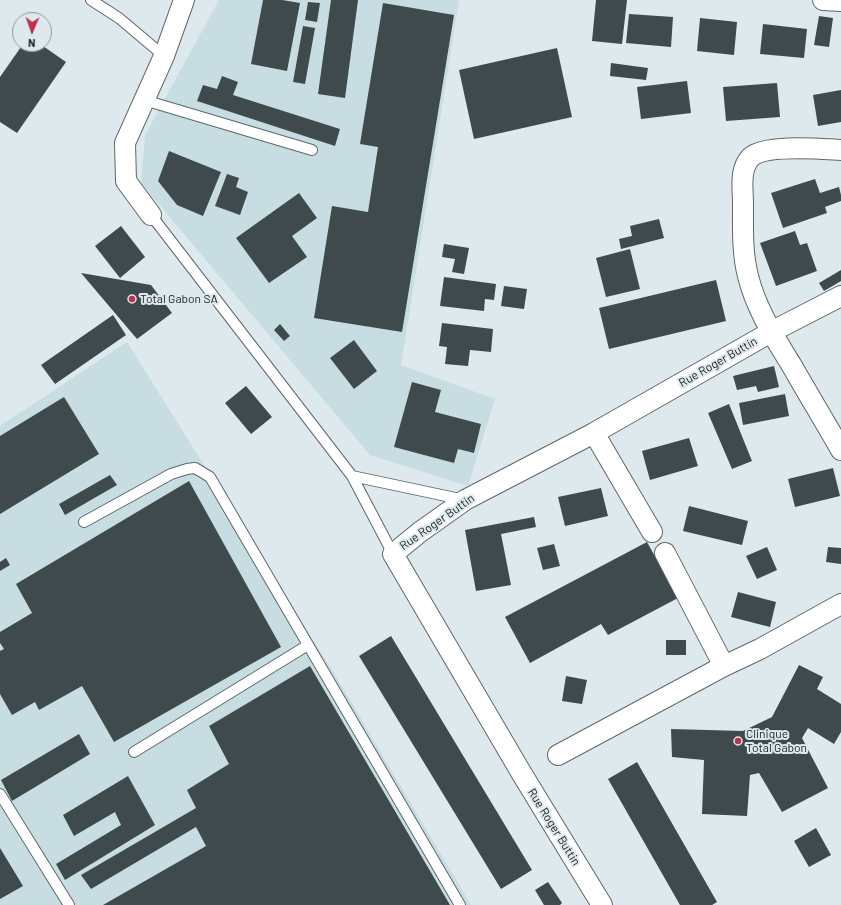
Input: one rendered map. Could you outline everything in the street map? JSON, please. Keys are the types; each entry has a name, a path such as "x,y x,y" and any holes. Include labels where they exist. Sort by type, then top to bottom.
{"street":[{"path":"150,215 126,181 125,143 164,56 184,0"},
{"path":"823,0 841,1"},
{"path":"841,150 784,148 762,152 752,157 744,169 742,181 743,250 748,276 756,298 771,332 841,450"},
{"name":"Rue Roger Buttin","path":"602,905 522,774 393,554 420,532 465,500 594,433 771,332 841,296"},
{"path":"594,433 652,532"},
{"path":"665,553 724,666"},
{"path":"558,755 724,666 760,649 841,604"}],"lane":[{"path":"92,0 119,18 164,56"},
{"path":"144,100 312,150"},
{"path":"150,215 352,476 393,554"},
{"path":"84,522 171,474 195,468 210,476 460,905"},
{"path":"352,476 465,500"},
{"path":"134,752 308,645"},
{"path":"0,794 69,905"}],"shaded area":[{"path":"219,0 459,0 401,365 495,399 468,486 370,455 141,183 145,135"},
{"path":"127,342 334,673 471,905 0,905 0,426"}],"building":[{"path":"263,0 282,0 300,3 287,71 251,64"},
{"path":"331,0 358,0 345,98 318,94"},
{"path":"596,0 627,0 622,44 592,41"},
{"path":"308,2 320,3 317,22 305,20"},
{"path":"383,3 454,15 402,332 314,318 332,206 368,212 378,147 360,144"},
{"path":"629,14 673,17 671,47 626,43"},
{"path":"819,16 833,18 829,47 814,45"},
{"path":"700,18 737,22 734,55 697,51"},
{"path":"763,24 807,29 804,58 760,54"},
{"path":"303,26 315,28 305,84 293,82"},
{"path":"557,48 572,117 474,139 459,70"},
{"path":"17,52 52,52 66,62 17,133 0,122 0,77"},
{"path":"611,63 648,68 646,80 610,76"},
{"path":"222,76 238,82 233,95 340,129 335,146 197,101 203,85 217,89"},
{"path":"687,81 691,113 641,119 637,87"},
{"path":"777,83 780,117 726,121 723,87"},
{"path":"841,90 841,122 818,126 813,95"},
{"path":"169,151 221,172 203,216 177,205 158,181"},
{"path":"227,174 239,178 236,187 248,192 240,215 215,206"},
{"path":"815,179 820,193 839,187 841,201 825,207 827,213 783,228 771,193"},
{"path":"299,193 317,218 292,236 307,257 269,283 236,238"},
{"path":"659,219 664,238 621,249 619,239 632,236 630,226"},
{"path":"121,226 145,257 120,278 95,246"},
{"path":"795,231 800,245 807,243 817,271 776,286 760,243"},
{"path":"444,244 469,248 464,274 452,272 455,259 442,257"},
{"path":"630,249 640,289 606,297 596,258"},
{"path":"841,270 841,281 824,291 819,283"},
{"name":"Total Gabon SA","path":"81,273 151,285 172,313 137,339"},
{"path":"444,277 496,284 494,300 485,299 484,311 440,306"},
{"path":"716,280 726,321 609,349 599,308"},
{"path":"504,286 527,289 524,309 501,306"},
{"name":"Total Gabon SA","path":"113,315 126,335 55,384 41,365"},
{"path":"442,323 493,329 491,352 470,350 468,366 445,364 447,347 439,346"},
{"path":"280,324 290,336 284,341 274,330"},
{"path":"354,340 377,371 354,389 330,358"},
{"path":"774,366 779,387 758,392 756,386 737,390 733,376"},
{"path":"412,382 441,390 435,412 481,424 474,453 458,449 454,463 394,447"},
{"path":"246,386 272,417 251,434 225,403"},
{"path":"785,394 789,416 743,425 739,403"},
{"path":"64,397 99,454 0,514 0,436"},
{"path":"729,404 752,461 732,469 708,413"},
{"path":"689,438 698,466 650,480 642,451"},
{"path":"833,468 840,496 795,507 788,479"},
{"path":"110,475 117,485 65,515 59,504"},
{"path":"189,481 281,647 114,742 82,686 39,710 35,702 12,715 0,694 0,651 4,649 0,643 0,632 32,613 16,584"},
{"path":"601,488 608,516 565,526 558,497"},
{"path":"689,506 748,521 742,545 683,531"},
{"path":"534,517 536,527 501,534 511,585 476,591 465,530"},
{"path":"647,542 678,598 608,635 601,624 530,663 505,617"},
{"path":"554,544 560,566 543,570 537,548"},
{"path":"767,547 777,570 757,579 746,556"},
{"path":"828,547 841,548 841,564 826,562"},
{"path":"6,558 10,565 0,571 0,562"},
{"path":"738,592 776,602 770,627 731,617"},
{"path":"391,636 532,870 501,889 359,656"},
{"path":"666,640 686,640 686,655 666,655"},
{"name":"Clinique Total Gabon","path":"799,665 823,677 817,689 841,704 841,732 834,744 808,728 802,738 828,788 782,812 759,773 750,775 747,816 702,814 704,760 672,757 671,729 743,731 772,717"},
{"path":"310,666 450,905 103,905 206,846 196,827 91,889 81,875 196,808 187,790 229,764 209,726"},
{"path":"566,676 587,680 582,704 562,701"},
{"path":"79,734 90,754 12,801 1,780"},
{"path":"637,762 717,902 712,905 680,905 608,779"},
{"path":"128,776 155,825 65,880 56,864 121,825 115,812 74,836 63,815"},
{"path":"816,828 831,855 809,867 794,841"},
{"path":"0,848 23,886 0,899"},
{"path":"548,882 562,903 560,905 544,905 535,890"}],"place":[{"name":"Total Gabon SA","path":"132,299"},
{"name":"Clinique Total Gabon","path":"738,741"}]}
